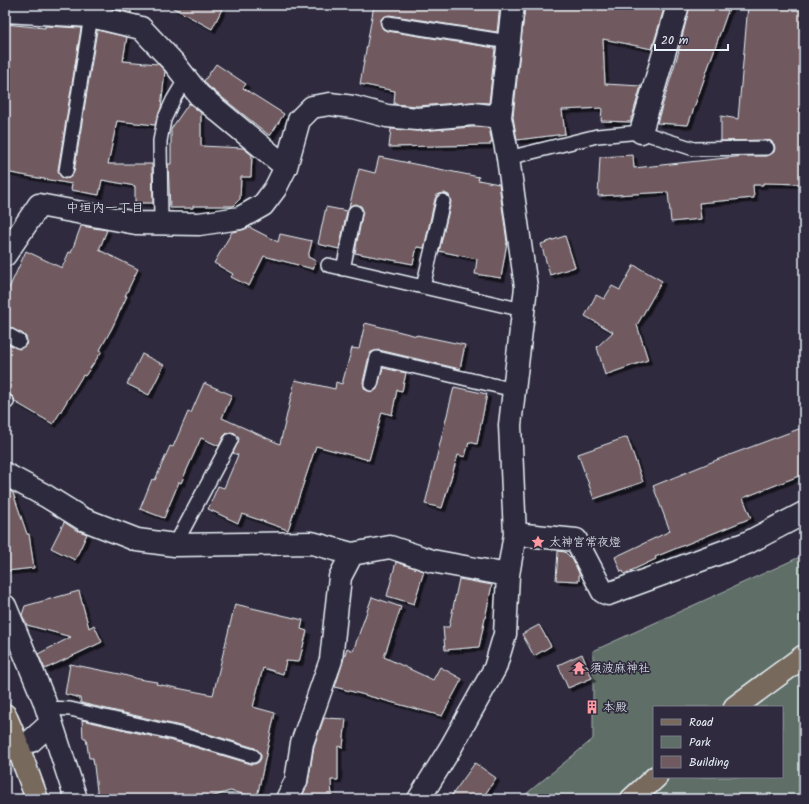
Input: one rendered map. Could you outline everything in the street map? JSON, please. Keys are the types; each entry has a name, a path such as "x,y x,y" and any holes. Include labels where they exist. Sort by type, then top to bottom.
{"main road":[{"path":"736,706 804,656"},
{"path":"5,715 37,799"},
{"path":"632,799 655,778"}],"street":[{"path":"419,799 451,747 495,668 505,634 508,575 515,534 510,425 526,287 508,158 500,117 513,5"},
{"path":"641,132 678,5"},
{"path":"5,11 92,10 141,28 174,63 199,94 286,167"},
{"path":"5,255 39,205 136,223 199,224 240,218 263,205 274,189 286,167 299,120 312,107 330,104 353,107 387,116 417,119 473,114 500,117"},
{"path":"5,474 46,496 83,519 137,540 175,545 312,543 352,554 390,547 432,561 508,575"},
{"path":"515,534 576,540 603,592 608,594 747,543 804,513"},
{"path":"287,799 296,781 302,743 331,660 340,577 352,554"},
{"path":"5,606 49,716 76,799"},
{"path":"31,741 49,716"}],"lane":[{"path":"66,171 92,10"},
{"path":"388,23 509,42"},
{"path":"161,224 160,141 164,120 173,100 186,78"},
{"path":"508,158 598,136 641,132 694,150 767,148"},
{"path":"423,287 443,201"},
{"path":"343,268 355,212"},
{"path":"328,265 523,310"},
{"path":"5,333 19,340"},
{"path":"371,384 377,358 514,390"},
{"path":"175,545 231,440"},
{"path":"49,716 70,709 183,735 254,756"}],"green space":[{"path":"804,555 804,799 520,799 593,739 593,651"}],"building":[{"path":"99,5 132,5 131,13"},
{"path":"168,5 224,5 212,29"},
{"path":"374,5 500,5 497,32 389,15 382,18 380,22 383,29 387,31 495,48 489,103 472,102 417,106 394,104 395,91 360,84"},
{"path":"525,5 665,5 652,49 603,39 605,84 641,86 631,117 631,122 601,121 602,108 562,110 565,134 517,140 513,117"},
{"path":"690,5 730,5 688,125 657,123 678,54"},
{"path":"748,5 804,5 804,184 763,183 763,185 753,185 754,198 699,203 701,219 671,222 668,192 598,196 600,157 633,155 634,168 744,156 767,156 774,152 774,144 767,140 721,141 721,116 738,119"},
{"path":"5,24 45,28 45,26 81,28 58,170 59,174 64,179 69,178 74,172 97,30 127,37 123,61 158,64 165,71 161,108 155,125 117,121 108,164 152,164 153,203 135,203 135,186 102,180 99,195 71,190 72,184 5,172"},
{"path":"216,64 246,84 243,88 284,114 270,136 208,86 204,81"},
{"path":"189,103 201,113 201,146 243,148 252,155 251,177 241,177 240,199 233,206 193,206 193,208 170,208 168,164 171,164 171,129"},
{"path":"473,127 489,128 492,142 490,145 389,147 391,129 418,131"},
{"path":"379,157 479,177 478,180 499,184 507,242 501,278 475,274 477,259 439,251 451,202 449,195 444,193 437,195 435,199 424,248 417,247 413,264 355,253 363,210 361,206 356,204 349,207 359,169 375,173"},
{"path":"326,207 347,211 339,249 318,244"},
{"path":"81,226 107,230 99,250 138,269 112,328 100,350 102,351 85,376 83,375 53,424 15,402 11,395 5,393 5,342 19,349 26,345 27,341 23,334 5,325 5,297 26,251 62,268 69,252 71,253"},
{"path":"249,227 278,242 280,234 312,241 308,257 316,261 313,269 264,256 249,286 231,277 233,274 214,263 232,232"},
{"path":"565,236 575,267 550,275 541,244"},
{"path":"634,265 662,281 637,325 648,360 605,375 597,347 613,332 585,316 596,295 604,299 612,286 620,290"},
{"path":"365,323 417,336 465,345 460,369 379,350 371,352 363,382 366,390 373,392 377,389 383,368 406,373 402,391 397,390 392,415 382,412 369,460 316,446 288,530 242,514 238,523 208,509 218,486 224,488 238,455 233,453 239,439 235,433 231,432 224,436 219,446 201,438 181,483 179,482 164,518 140,509 152,479 155,480 170,446 173,447 188,412 191,413 204,383 232,395 222,418 280,444 295,380 335,389 336,382 342,384 352,348 359,349"},
{"path":"142,354 164,365 149,395 127,384"},
{"path":"454,387 487,394 477,444 469,442 465,457 458,455 442,508 425,504"},
{"path":"804,427 804,474 743,498 751,518 655,557 656,559 624,574 623,571 621,572 615,557 670,531 653,486"},
{"path":"627,437 643,482 594,499 578,454"},
{"path":"5,488 13,493 27,534 29,534 34,568 7,571 5,553"},
{"path":"64,522 76,530 87,534 75,560 51,548"},
{"path":"558,551 565,552 573,560 579,573 579,581 556,580"},
{"path":"396,562 424,571 414,604 387,596"},
{"path":"459,579 492,585 479,647 445,650 443,627 449,627"},
{"path":"79,591 89,628 94,625 102,642 45,669 38,654 71,637 27,625 22,615 25,606"},
{"path":"372,597 401,607 384,657 433,680 440,667 462,679 442,716 335,687 347,648 353,651"},
{"path":"235,604 303,620 301,629 307,631 299,662 286,661 283,674 263,668 253,707 275,713 257,797 230,791 205,799 98,799 93,758 89,758 86,738 83,738 82,720 181,743 251,764 259,762 261,754 255,748 185,727 81,703 80,698 65,694 70,664 157,682 156,684 213,695"},
{"path":"539,625 551,646 534,656 522,634"},
{"path":"582,654 592,678 568,688 558,665"},
{"path":"324,718 346,719 343,747 338,746 338,780 331,780 332,799 301,799 308,783 314,746"},
{"path":"475,763 496,778 482,799 449,799"}],"tunnel":[{"path":"5,765 31,741"}],"place":[{"name":"太神宮常夜燈","path":"538,542"},
{"name":"須波麻神社","path":"579,668"},
{"name":"本殿","path":"592,707"}],"district":[{"name":"中垣内一丁目","path":"105,207"}]}
